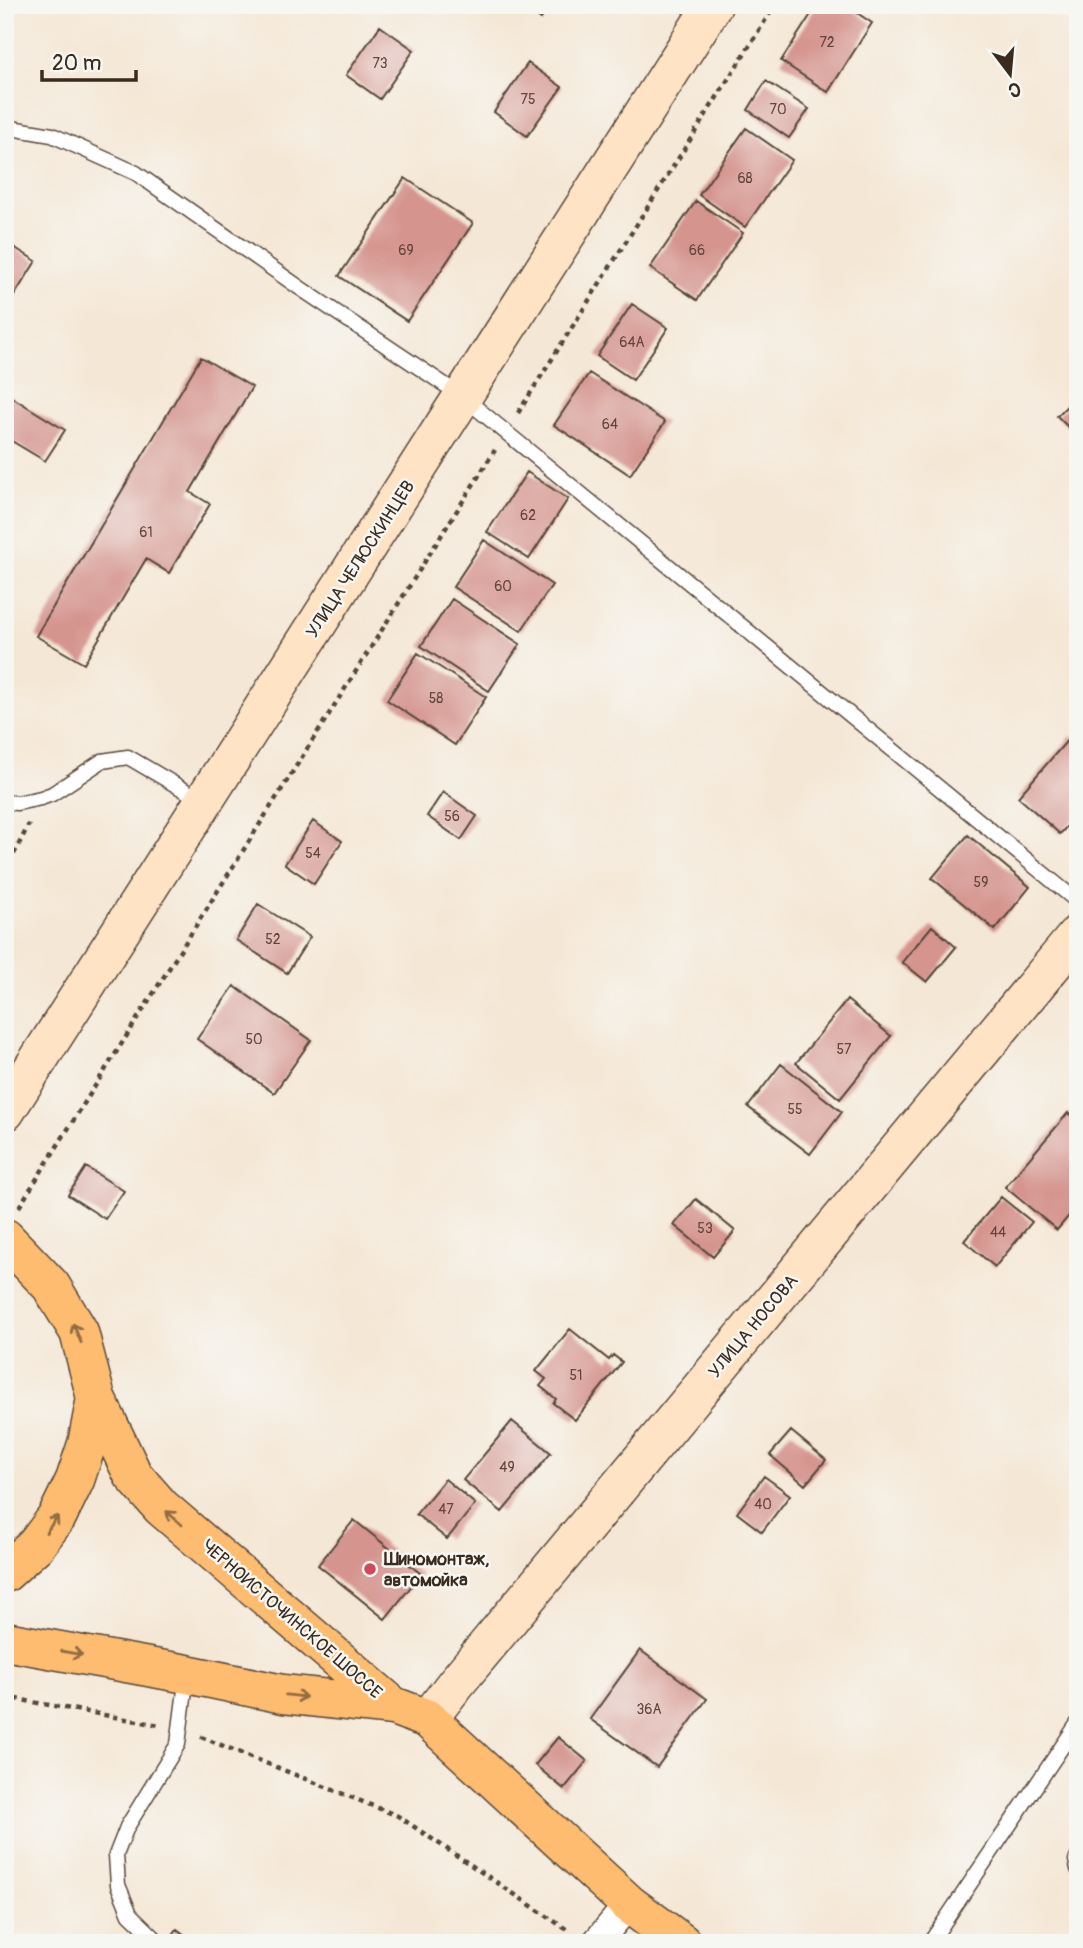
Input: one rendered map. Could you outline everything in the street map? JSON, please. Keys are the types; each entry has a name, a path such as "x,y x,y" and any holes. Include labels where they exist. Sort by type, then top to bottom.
{"main road":[{"path":"5,1573 36,1545 57,1517 75,1480 87,1444 96,1398 79,1332 51,1286 9,1227"},
{"name":"ЧЕРНОИСТОЧИНСКОЕ ШОССЕ","path":"96,1398 133,1475 161,1507 393,1706 428,1719 629,1904 682,1943"},
{"path":"5,1641 283,1694 393,1706"}],"street":[{"name":"УЛИЦА ЧЕЛЮСКИНЦЕВ","path":"5,1112 713,5"},
{"name":"УЛИЦА НОСОВА","path":"428,1719 1078,934"},
{"path":"586,1939 629,1904"}],"lane":[{"path":"5,127 52,135 136,173 300,288 463,397 1078,902"},
{"path":"5,802 17,803 52,794 102,761 128,757 204,802"},
{"path":"160,1943 130,1914 118,1885 116,1855 127,1827 178,1744 187,1674"},
{"path":"930,1943 1078,1723"},
{"path":"1078,1857 1078,1869"}],"path":[{"path":"9,1227 367,650 775,5"},
{"path":"5,872 41,798"},
{"path":"5,1698 180,1729 398,1816 586,1939"}],"building":[{"path":"522,5 550,5 541,19"},
{"path":"817,5 845,5 872,23 828,92 781,61"},
{"path":"380,26 414,50 380,99 346,75"},
{"path":"528,63 562,87 527,136 494,112"},
{"path":"766,81 809,109 789,138 748,110"},
{"path":"746,128 792,160 745,227 699,195"},
{"path":"405,178 473,223 407,321 339,276"},
{"path":"696,201 743,233 697,300 650,268"},
{"path":"9,244 36,261 5,310 5,251"},
{"path":"632,304 668,328 633,380 597,356"},
{"path":"201,357 252,387 190,492 210,504 169,573 146,559 84,664 36,636"},
{"path":"589,373 665,422 630,475 554,425"},
{"path":"5,393 65,430 45,461 5,437"},
{"path":"1078,395 1078,437 1057,416"},
{"path":"527,472 568,499 529,559 487,532"},
{"path":"484,540 552,585 521,631 453,587"},
{"path":"452,599 520,644 489,691 421,646"},
{"path":"418,653 486,697 455,745 387,700"},
{"path":"1071,736 1078,742 1078,814 1060,834 1018,797"},
{"path":"443,792 477,816 461,840 427,816"},
{"path":"313,821 342,841 314,884 285,864"},
{"path":"968,835 1030,887 995,930 932,878"},
{"path":"258,904 310,937 287,973 236,940"},
{"path":"932,926 956,947 927,982 902,962"},
{"path":"234,986 311,1040 274,1093 197,1039"},
{"path":"847,1000 891,1036 840,1099 796,1063"},
{"path":"781,1064 842,1112 810,1154 748,1107"},
{"path":"1068,1113 1078,1121 1078,1205 1057,1230 1005,1187"},
{"path":"86,1167 124,1191 105,1219 68,1195"},
{"path":"1001,1197 1032,1222 995,1267 964,1241"},
{"path":"696,1199 735,1231 713,1257 674,1225"},
{"path":"570,1329 609,1360 613,1355 622,1362 575,1420 553,1403 556,1399 540,1386 546,1379 536,1371"},
{"path":"512,1421 551,1453 502,1512 463,1480"},
{"path":"791,1431 826,1460 805,1485 770,1455"},
{"path":"764,1476 790,1495 762,1532 737,1513"},
{"path":"445,1479 475,1504 447,1539 416,1514"},
{"name":"Шиномонтаж, автомойка","path":"354,1520 421,1574 385,1619 318,1565"},
{"path":"640,1650 707,1699 657,1767 590,1719"},
{"path":"558,1737 587,1761 564,1789 535,1765"},
{"path":"177,1929 195,1943 167,1943"}],"place":[{"name":"Шиномонтаж, автомойка","path":"370,1569"}]}
